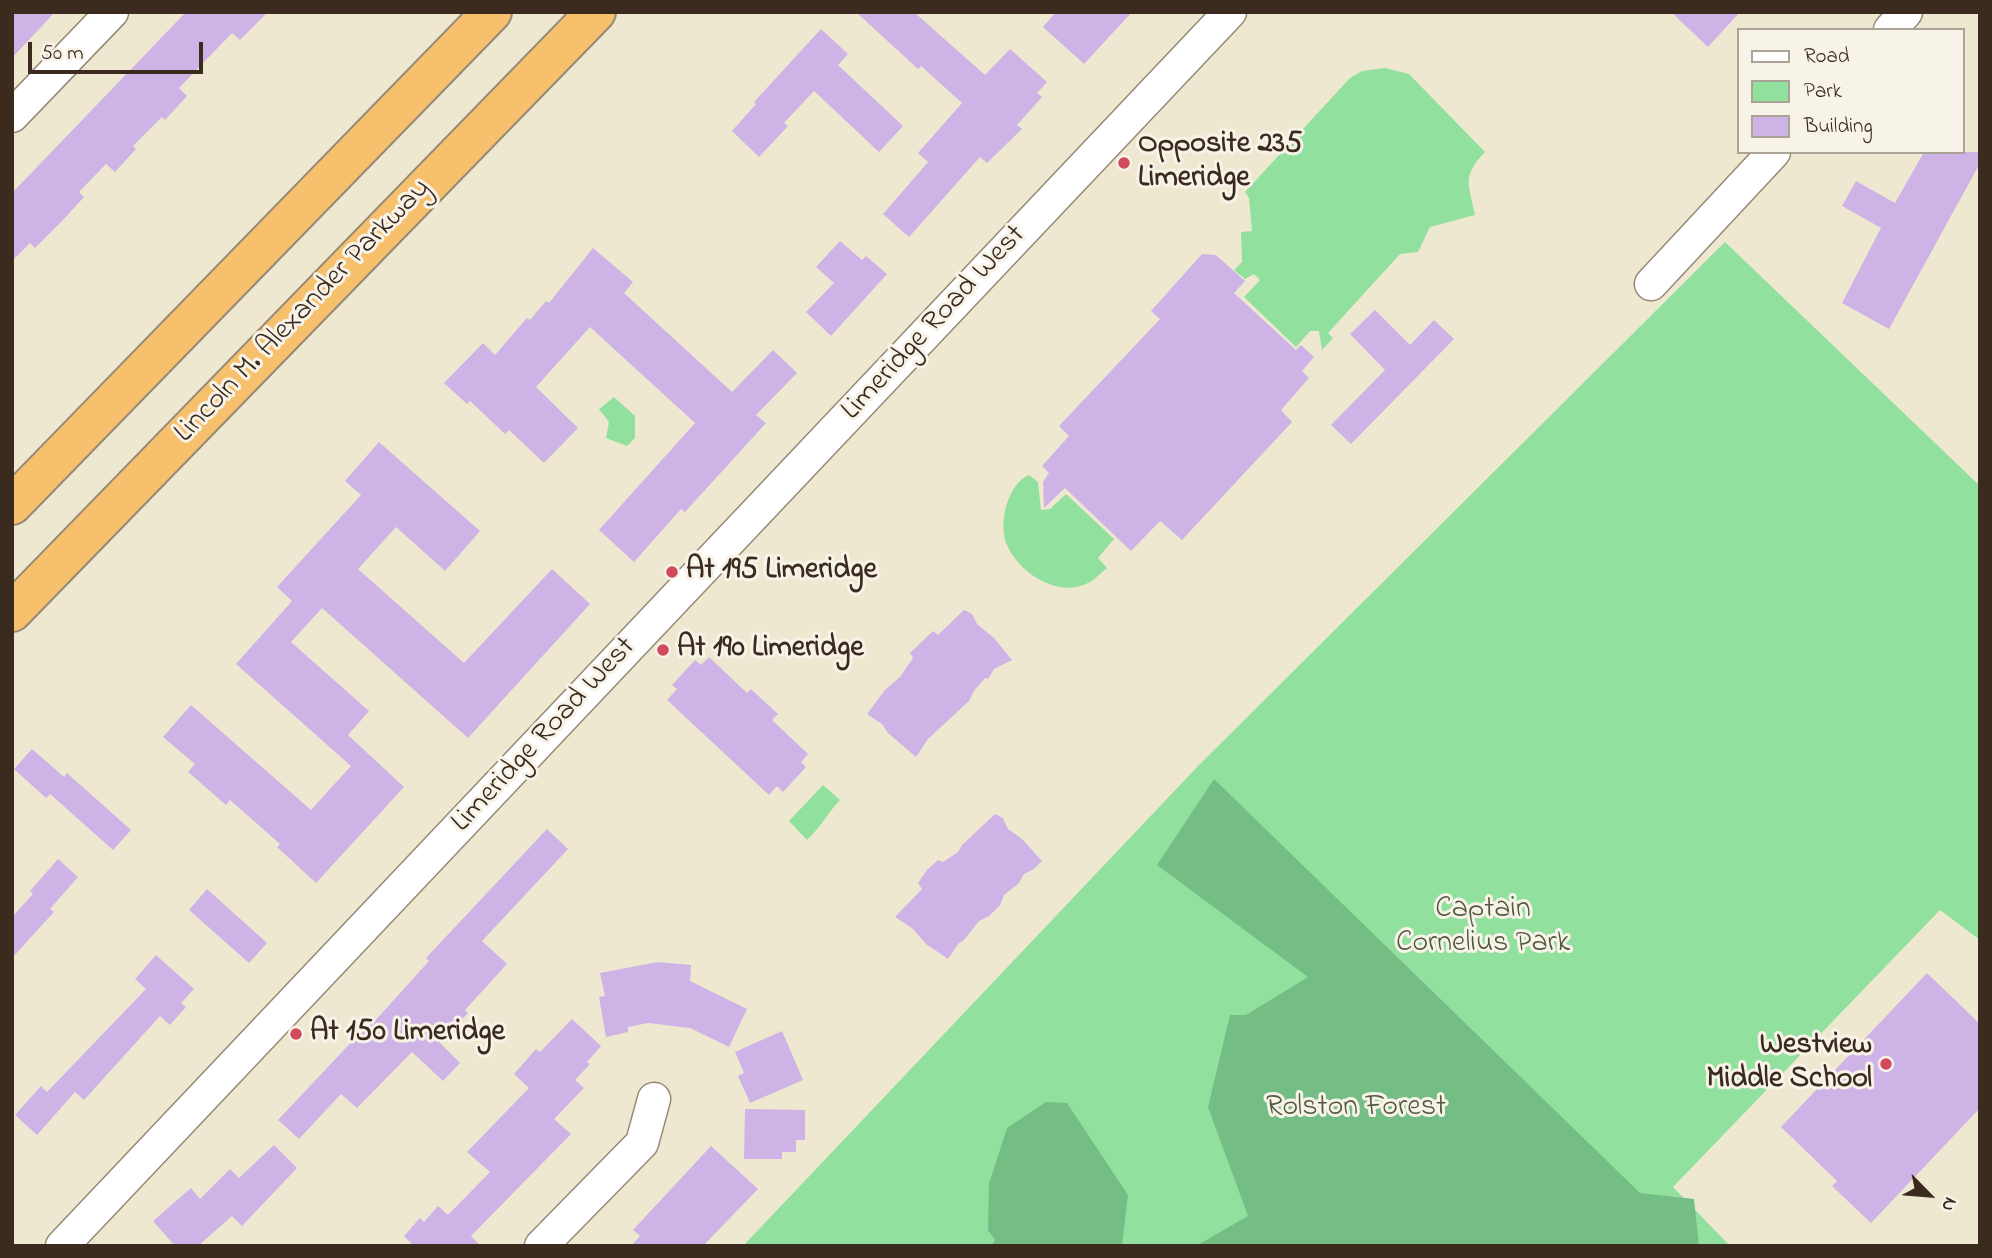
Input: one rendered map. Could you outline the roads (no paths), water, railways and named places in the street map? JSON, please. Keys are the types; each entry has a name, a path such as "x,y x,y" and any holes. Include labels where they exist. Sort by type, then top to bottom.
{"highway":[{"path":"12,505 492,12"},
{"name":"Lincoln M. Alexander Parkway","path":"12,612 596,12"}],"street":[{"path":"12,116 113,12"},
{"name":"Limeridge Road West","path":"62,1246 1230,12"},
{"path":"1892,28 1906,12"},
{"path":"1651,284 1772,154"},
{"path":"551,1242 642,1143 654,1099"}],"place":[{"name":"Opposite 235 Limeridge","path":"1124,163"},
{"name":"At 195 Limeridge","path":"672,572"},
{"name":"At 190 Limeridge","path":"663,650"},
{"name":"At 150 Limeridge","path":"296,1034"},
{"name":"Westview Middle School","path":"1886,1064"}],"park label":[{"name":"Captain Cornelius Park","path":"1483,928"},
{"name":"Rolston Forest","path":"1356,1109"}]}
